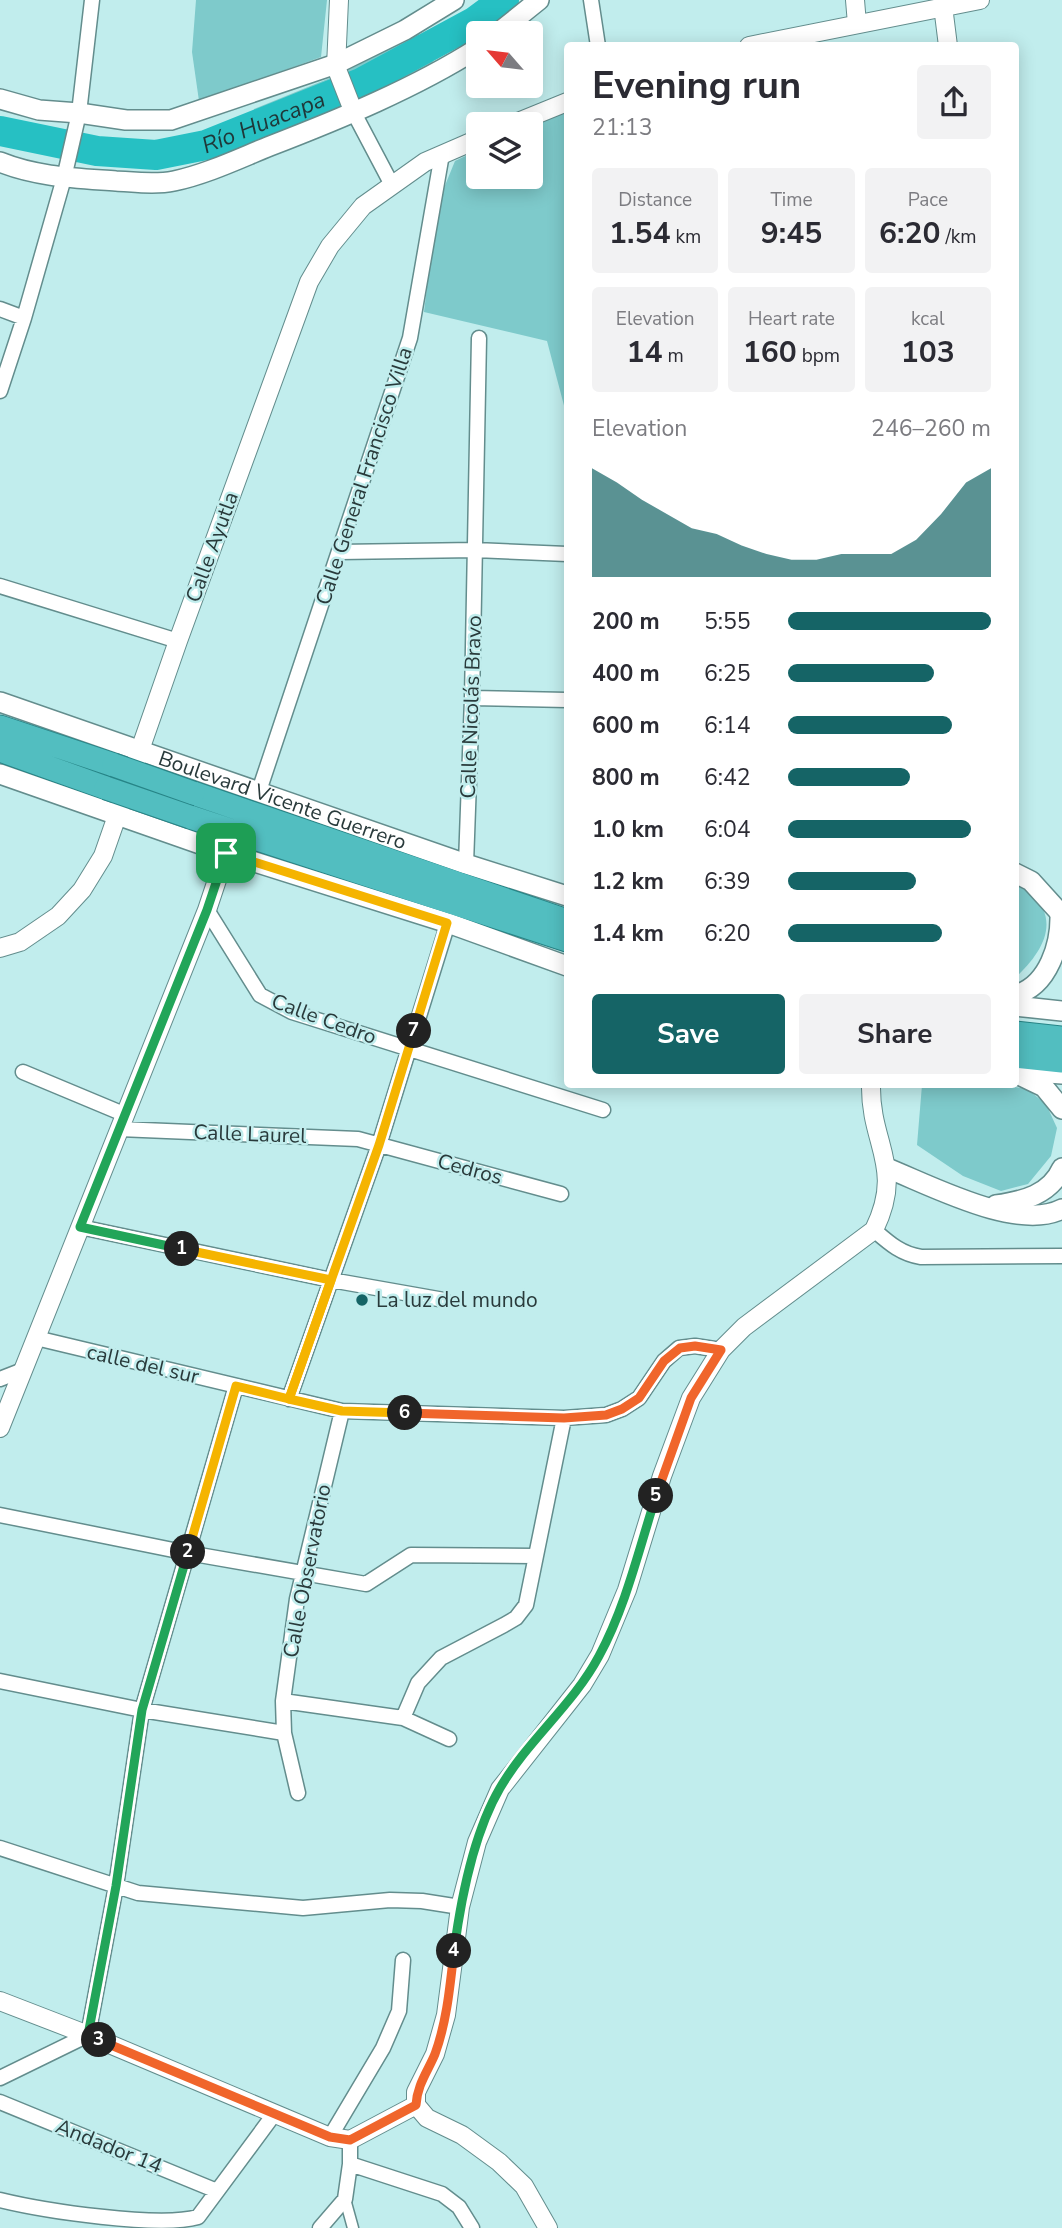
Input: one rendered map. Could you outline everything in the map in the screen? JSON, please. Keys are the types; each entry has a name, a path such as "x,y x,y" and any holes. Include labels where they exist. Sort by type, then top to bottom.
{"highway":[{"name":"Boulevard Vicente Guerrero","path":"0,727 564,920"},
{"name":"Boulevard Vicente Guerrero","path":"0,750 190,817 564,939"},
{"path":"1019,1033 1062,1038"},
{"path":"1019,1057 1062,1062"}],"main road":[{"path":"0,99 78,117 171,120 336,66 405,30 454,0"},
{"path":"513,21 539,0"},
{"path":"0,162 18,169 144,183 174,181 247,155 382,97 466,55"},
{"name":"Boulevard Vicente Guerrero","path":"0,702 466,864 564,895"},
{"path":"0,774 226,853 447,923 564,965"},
{"path":"1019,875 1031,881 1061,914 1056,951 1048,966 1024,993 1019,994"},
{"path":"1019,1006 1062,1011"},
{"path":"1019,1072 1062,1074"},
{"path":"1019,1074 1045,1087 1062,1109"},
{"path":"887,1168 985,1207 1012,1214 1034,1215 1062,1209"},
{"path":"985,1207 1032,1198 1048,1187 1062,1168"}],"street":[{"path":"0,391 24,318 65,173 78,117 92,0"},
{"path":"339,0 336,66 352,109 392,185"},
{"path":"591,0 596,42"},
{"path":"855,0 858,24"},
{"path":"769,42 981,0"},
{"path":"943,6 948,42"},
{"path":"542,112 564,103"},
{"name":"Calle Ayutla","path":"0,948 20,942 58,916 82,890 103,856 309,282 330,246 363,206 425,162 466,144"},
{"name":"Calle General Francisco Villa","path":"259,791 410,338 442,154"},
{"path":"0,309 24,318"},
{"name":"Calle Nicolás Bravo","path":"466,864 479,338"},
{"path":"339,552 475,550 564,554"},
{"path":"0,586 178,641"},
{"path":"472,698 564,699"},
{"path":"0,1428 207,910 226,853"},
{"name":"Calle Cedro","path":"207,910 260,995 292,1012 603,1110"},
{"path":"289,1399 379,1145 447,923"},
{"path":"23,1072 122,1122"},
{"path":"548,2228 524,2186 499,2162 462,2135 427,2118 416,2105 416,2092 435,2054 446,2015 460,1907 477,1842 499,1789 582,1685 600,1655 627,1590 662,1476 691,1398 721,1350 761,1313 874,1230 883,1213 888,1188 887,1168 875,1127 871,1088"},
{"name":"Calle Laurel","path":"122,1122 358,1139 379,1145"},
{"name":"Cedros","path":"379,1145 561,1194"},
{"path":"80,1227 331,1280 444,1300"},
{"path":"874,1230 907,1255 921,1257 1062,1256"},
{"name":"calle del sur","path":"36,1338 342,1411 564,1418 606,1415 622,1409 639,1398 664,1361 680,1348 695,1346 721,1350"},
{"path":"0,1379 23,1370"},
{"path":"88,2035 116,1886 142,1710 236,1386"},
{"name":"Calle Observatorio","path":"298,1793 284,1733 284,1701 297,1599 342,1411"},
{"path":"403,1718 418,1683 441,1658 516,1618 526,1605 564,1418"},
{"path":"0,1515 188,1553 366,1584 411,1555 534,1556"},
{"path":"0,1681 142,1710 284,1733"},
{"path":"284,1701 403,1718 449,1739"},
{"path":"0,1849 138,1893 303,1908 390,1900 422,1901 460,1907"},
{"path":"330,2137 383,2048 399,2011 403,1960"},
{"path":"0,2001 330,2137 350,2140 416,2105"},
{"path":"0,2078 88,2035"},
{"name":"Andador 14","path":"0,2102 217,2191"},
{"path":"0,2200 52,2213 121,2223 187,2223 198,2217 275,2113"},
{"path":"350,2140 351,2164 345,2199 354,2228"},
{"path":"351,2164 442,2193 459,2207 472,2228"},
{"path":"320,2228 345,2199"}],"shaded area":[{"path":"196,0 327,0 321,57 199,101 192,52"},
{"path":"419,34 435,65 361,103 346,71"},
{"path":"330,78 341,109 266,140 254,109"},
{"path":"564,111 564,406 547,341 424,312 437,205 455,161 466,156 466,189 543,189 543,121"},
{"path":"1019,883 1032,894 1046,916 1044,938 1019,974"},
{"path":"922,1088 1027,1089 1046,1104 1057,1128 1051,1156 1028,1184 1001,1191 963,1176 917,1145"}],"waterway":[{"name":"Río Huacapa","path":"0,131 97,151 156,155 206,145 361,83 474,22 504,0"}],"place":[{"name":"La luz del mundo","path":"362,1300"}],"route":[{"path":"226,853 207,910 80,1227 331,1280 289,1399 236,1386 142,1710 116,1886 88,2035 330,2137 350,2140 416,2105 416,2092 435,2054 446,2015 460,1907 477,1842 499,1789 582,1685 600,1655 627,1590 662,1476 691,1398 721,1350 695,1346 680,1348 664,1361 639,1398 606,1415 564,1418 342,1411 289,1399 379,1145 447,923 226,853"}]}
